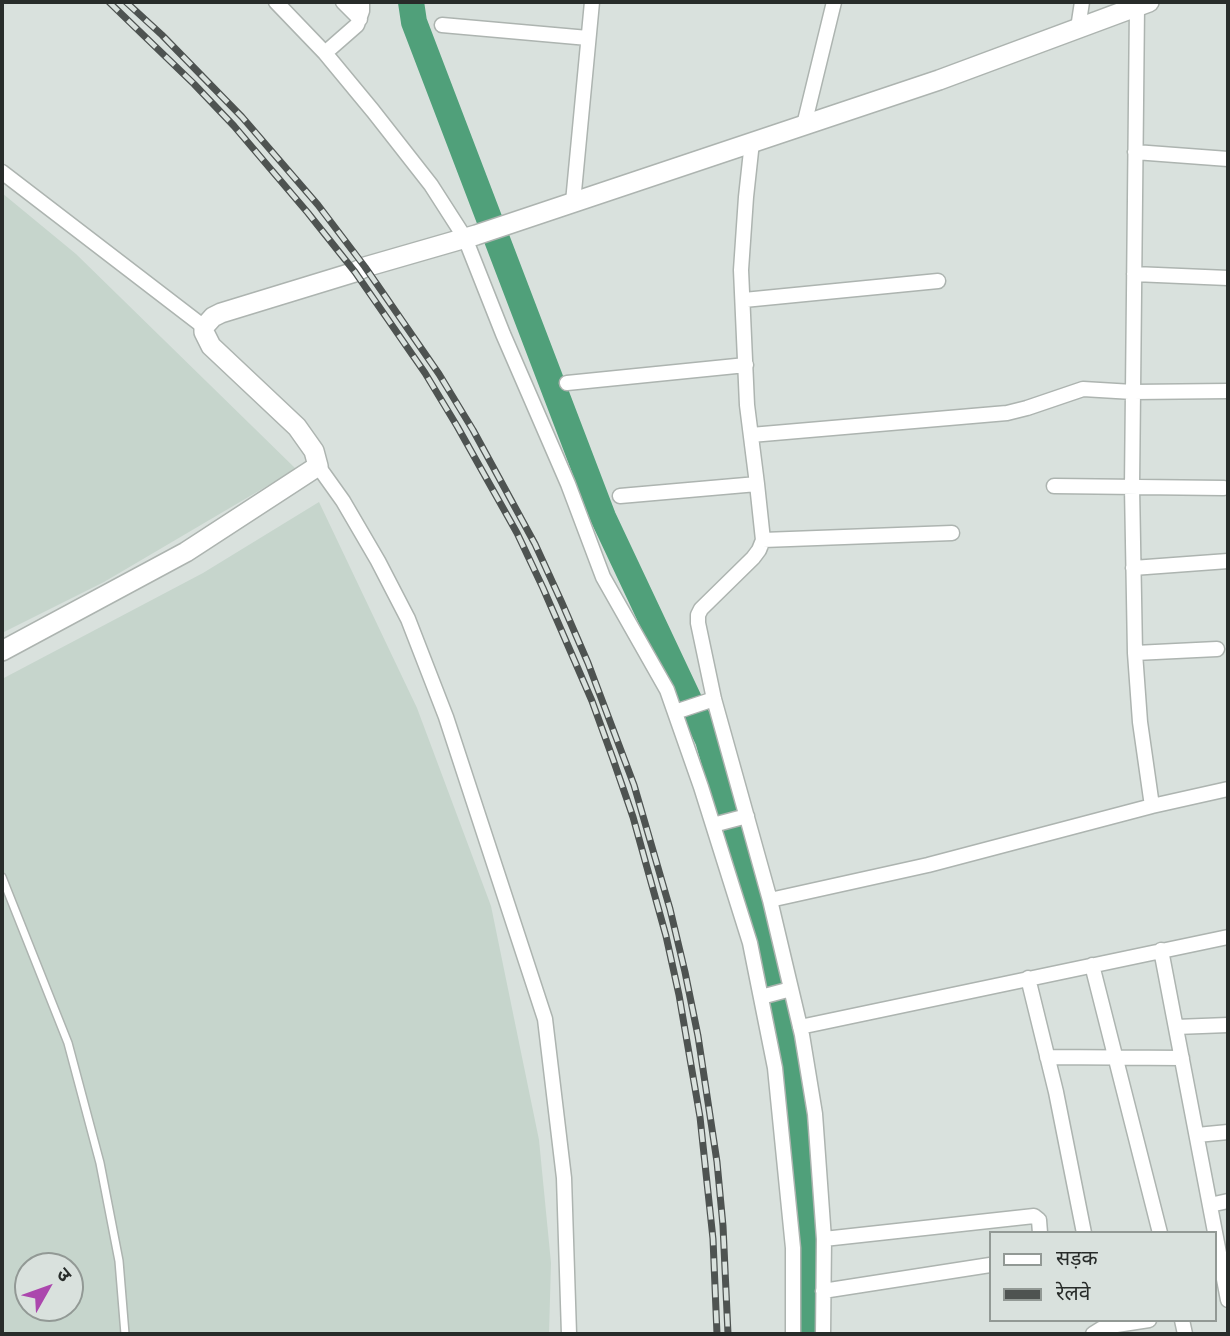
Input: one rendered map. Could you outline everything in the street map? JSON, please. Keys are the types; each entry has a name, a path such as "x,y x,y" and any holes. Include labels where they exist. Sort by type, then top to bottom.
{"street":[{"path":"276,2 325,53 470,236 503,334 568,484 603,577 667,690 750,943 761,997 775,1069 793,1248 793,1334"},
{"path":"343,2 360,19"},
{"path":"325,53 353,30 360,19 362,2"},
{"path":"573,202 592,2"},
{"path":"804,125 834,2"},
{"path":"1078,28 1082,2"},
{"path":"569,1334 564,1178 545,1018 446,717 408,620 343,501 318,466 314,451 297,427 211,346 204,332 208,321 220,313 508,224 939,80 1130,6 1135,152 1132,487 1135,653 1140,722 1152,806"},
{"path":"442,25 588,38"},
{"path":"752,142 741,270 747,405 762,540 753,558 708,600 698,615 698,623 714,699 771,900 800,1027 816,1114 824,1239 823,1334"},
{"path":"1135,152 1228,159"},
{"path":"2,172 204,327"},
{"path":"1134,274 1228,278"},
{"path":"744,300 938,281"},
{"path":"567,383 746,365"},
{"path":"751,435 1007,413 1083,389 1133,392 1228,391"},
{"path":"2,651 186,552 318,466"},
{"path":"620,496 757,484"},
{"path":"1054,486 1224,488"},
{"path":"762,540 952,533"},
{"path":"1133,568 1228,561"},
{"path":"1135,653 1217,649"},
{"path":"675,712 714,699"},
{"path":"771,900 929,865 1152,806 1228,789"},
{"path":"713,825 747,816"},
{"path":"800,1027 1228,937"},
{"path":"1161,950 1210,1205 1225,1268 1228,1301"},
{"path":"1092,965 1159,1231"},
{"path":"1028,978 1084,1231"},
{"path":"761,997 791,989"},
{"path":"1176,1027 1228,1025"},
{"path":"1047,1057 1182,1058"},
{"path":"1198,1135 1228,1132"},
{"path":"1210,1205 1228,1201"},
{"path":"824,1239 1034,1216 1039,1220 1040,1231"},
{"path":"823,1291 988,1265"},
{"path":"1093,1334 1109,1323"}],"lane":[{"path":"2,877 6,898 68,1043 100,1163 119,1261 125,1334"}],"shaded area":[{"path":"2,193 76,254 296,469 104,582 2,633"},
{"path":"319,502 417,708 491,906 539,1140 551,1263 549,1334 2,1334 2,679 203,573"}],"waterway":[{"path":"411,2 414,22 603,517 708,740 763,930 792,1081 803,1186 806,1334"}],"railway":[{"path":"109,2 234,126 355,272 425,373 457,426 517,533 543,588 592,701 613,759 633,817 666,936 700,1117 713,1239 717,1334"},
{"path":"126,2 242,117 318,205 365,267 439,374 473,430 535,544 562,603 588,663 634,785 670,909 685,972 698,1036 717,1162 728,1334"}]}
